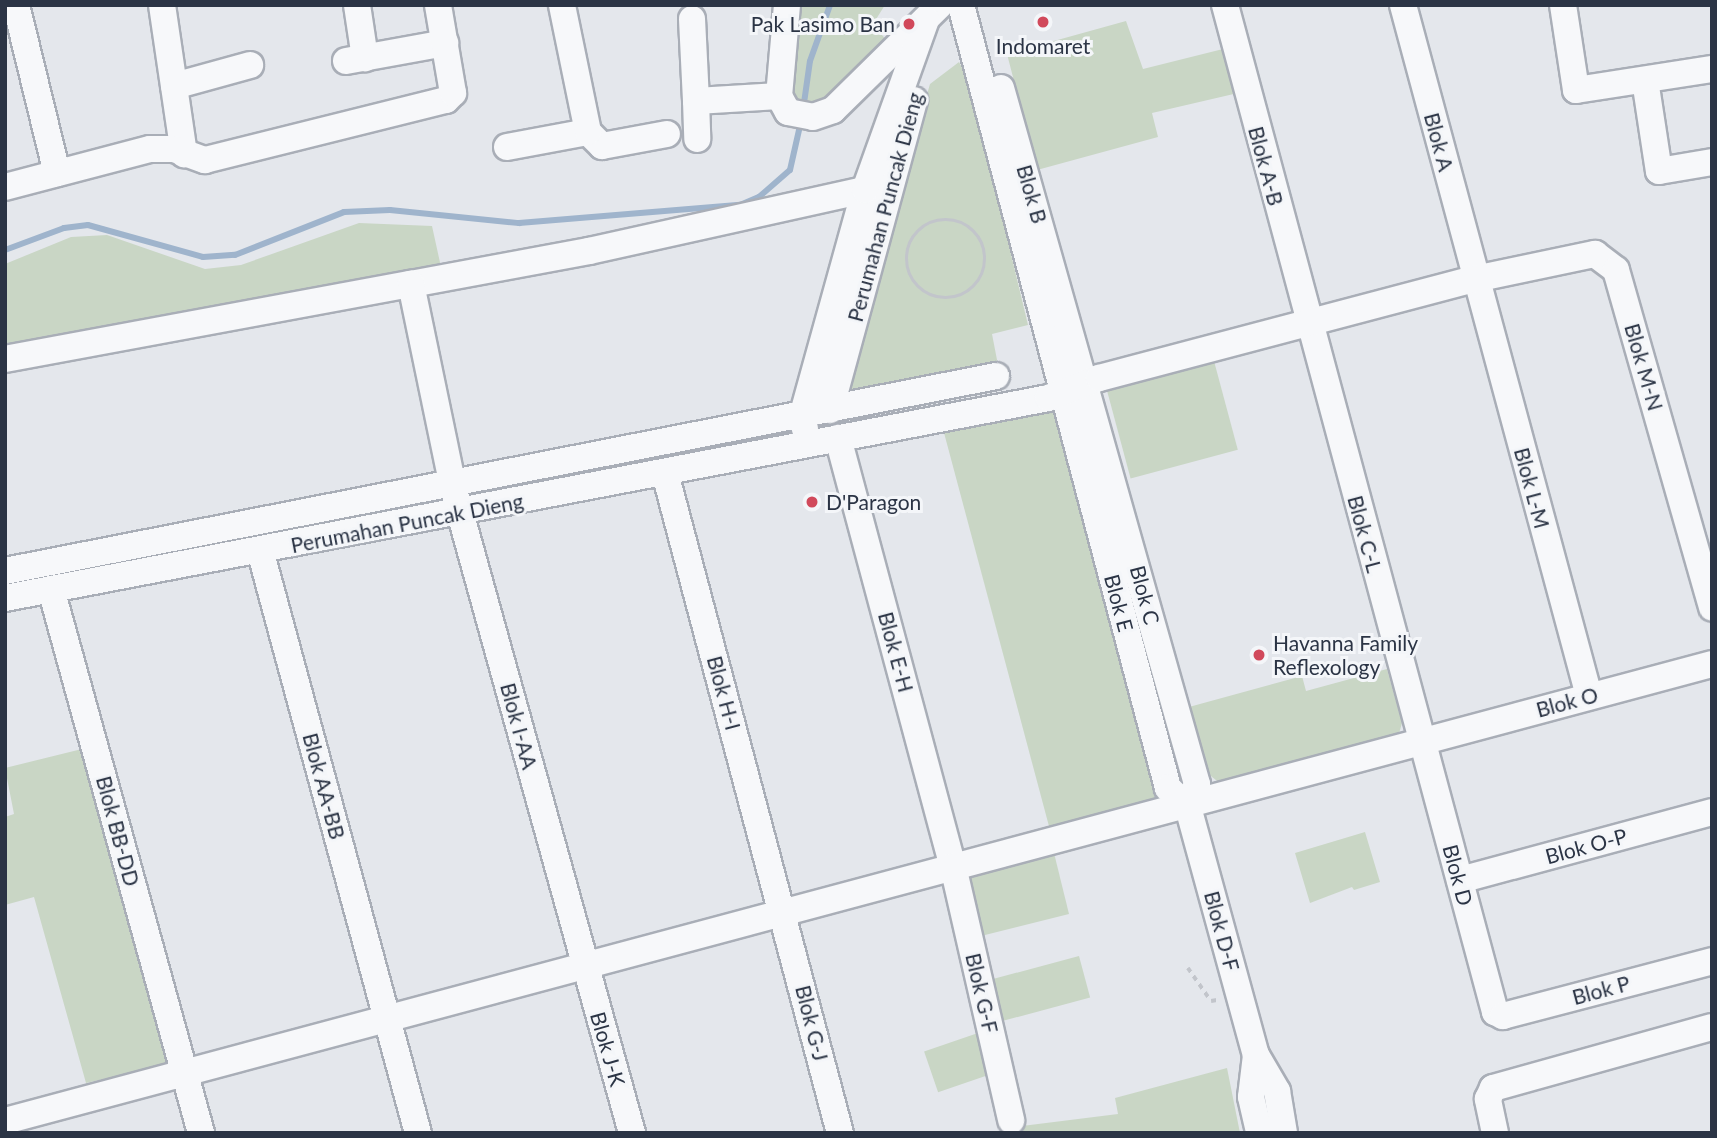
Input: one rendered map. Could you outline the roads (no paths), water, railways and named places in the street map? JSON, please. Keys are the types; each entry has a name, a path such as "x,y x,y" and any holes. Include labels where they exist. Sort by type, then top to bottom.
{"street":[{"path":"16,5 57,173"},
{"path":"162,5 184,154"},
{"path":"356,5 355,60 444,43"},
{"path":"5,187 150,149 205,160 446,100 453,93 438,5"},
{"path":"562,5 588,132 602,146 667,134"},
{"path":"787,5 793,108"},
{"name":"Blok B","path":"978,5 1075,387"},
{"name":"Blok A-B","path":"1225,5 1309,326"},
{"name":"Blok A","path":"1403,5 1475,279"},
{"path":"1563,5 1576,90 1712,69"},
{"path":"696,101 833,110 889,56 945,13 1075,387"},
{"name":"Perumahan Puncak Dieng","path":"808,444 802,416 877,190 945,13"},
{"path":"692,19 697,139"},
{"path":"174,86 250,65"},
{"path":"1645,80 1659,172 1712,162"},
{"path":"507,147 588,132"},
{"path":"5,359 589,251 877,190"},
{"name":"Perumahan Puncak Dieng","path":"830,410 877,190"},
{"name":"Blok M-N","path":"1475,279 1589,255 1610,262 1712,608"},
{"name":"Perumahan Puncak Dieng","path":"5,598 460,514 1075,387 1309,326 1475,279"},
{"name":"Blok L-M","path":"1475,279 1589,696"},
{"name":"Blok I-AA","path":"411,284 460,514 585,966"},
{"name":"Blok C-L","path":"1309,326 1423,741"},
{"name":"Perumahan Puncak Dieng","path":"5,571 453,486 996,376"},
{"name":"Blok E","path":"1075,387 1168,788 1188,807"},
{"name":"Blok E-H","path":"838,438 953,866"},
{"name":"Blok H-I","path":"665,473 783,913"},
{"name":"Blok AA-BB","path":"260,550 418,1133"},
{"name":"Blok BB-DD","path":"51,589 201,1133"},
{"name":"Blok O","path":"5,1121 388,1021 953,866 1188,807 1712,664"},
{"name":"Blok D","path":"1423,741 1493,1008"},
{"name":"Blok D-F","path":"1188,807 1256,1055"},
{"name":"Blok O-P","path":"1460,880 1712,812"},
{"name":"Blok G-F","path":"953,866 1011,1120"},
{"name":"Blok G-J","path":"783,913 840,1133"},
{"name":"Blok P","path":"1493,1008 1503,1016 1712,961"},
{"name":"Blok J-K","path":"585,966 632,1133"},
{"path":"1494,1133 1488,1099 1493,1088 1712,1027"},
{"path":"1256,1055 1251,1097 1259,1133"},
{"path":"1256,1055 1277,1091 1284,1133"}],"waterway":[{"path":"803,110 810,61 830,5"},
{"path":"5,250 64,228 88,225 203,257 235,255 344,212 390,210 519,223 740,205 759,197 790,170 801,121"}],"place":[{"name":"Indomaret","path":"1043,22"},
{"name":"Pak Lasimo Ban","path":"909,24"},
{"name":"D'Paragon","path":"812,502"},
{"name":"Havanna Family Reflexology","path":"1259,655"}]}
